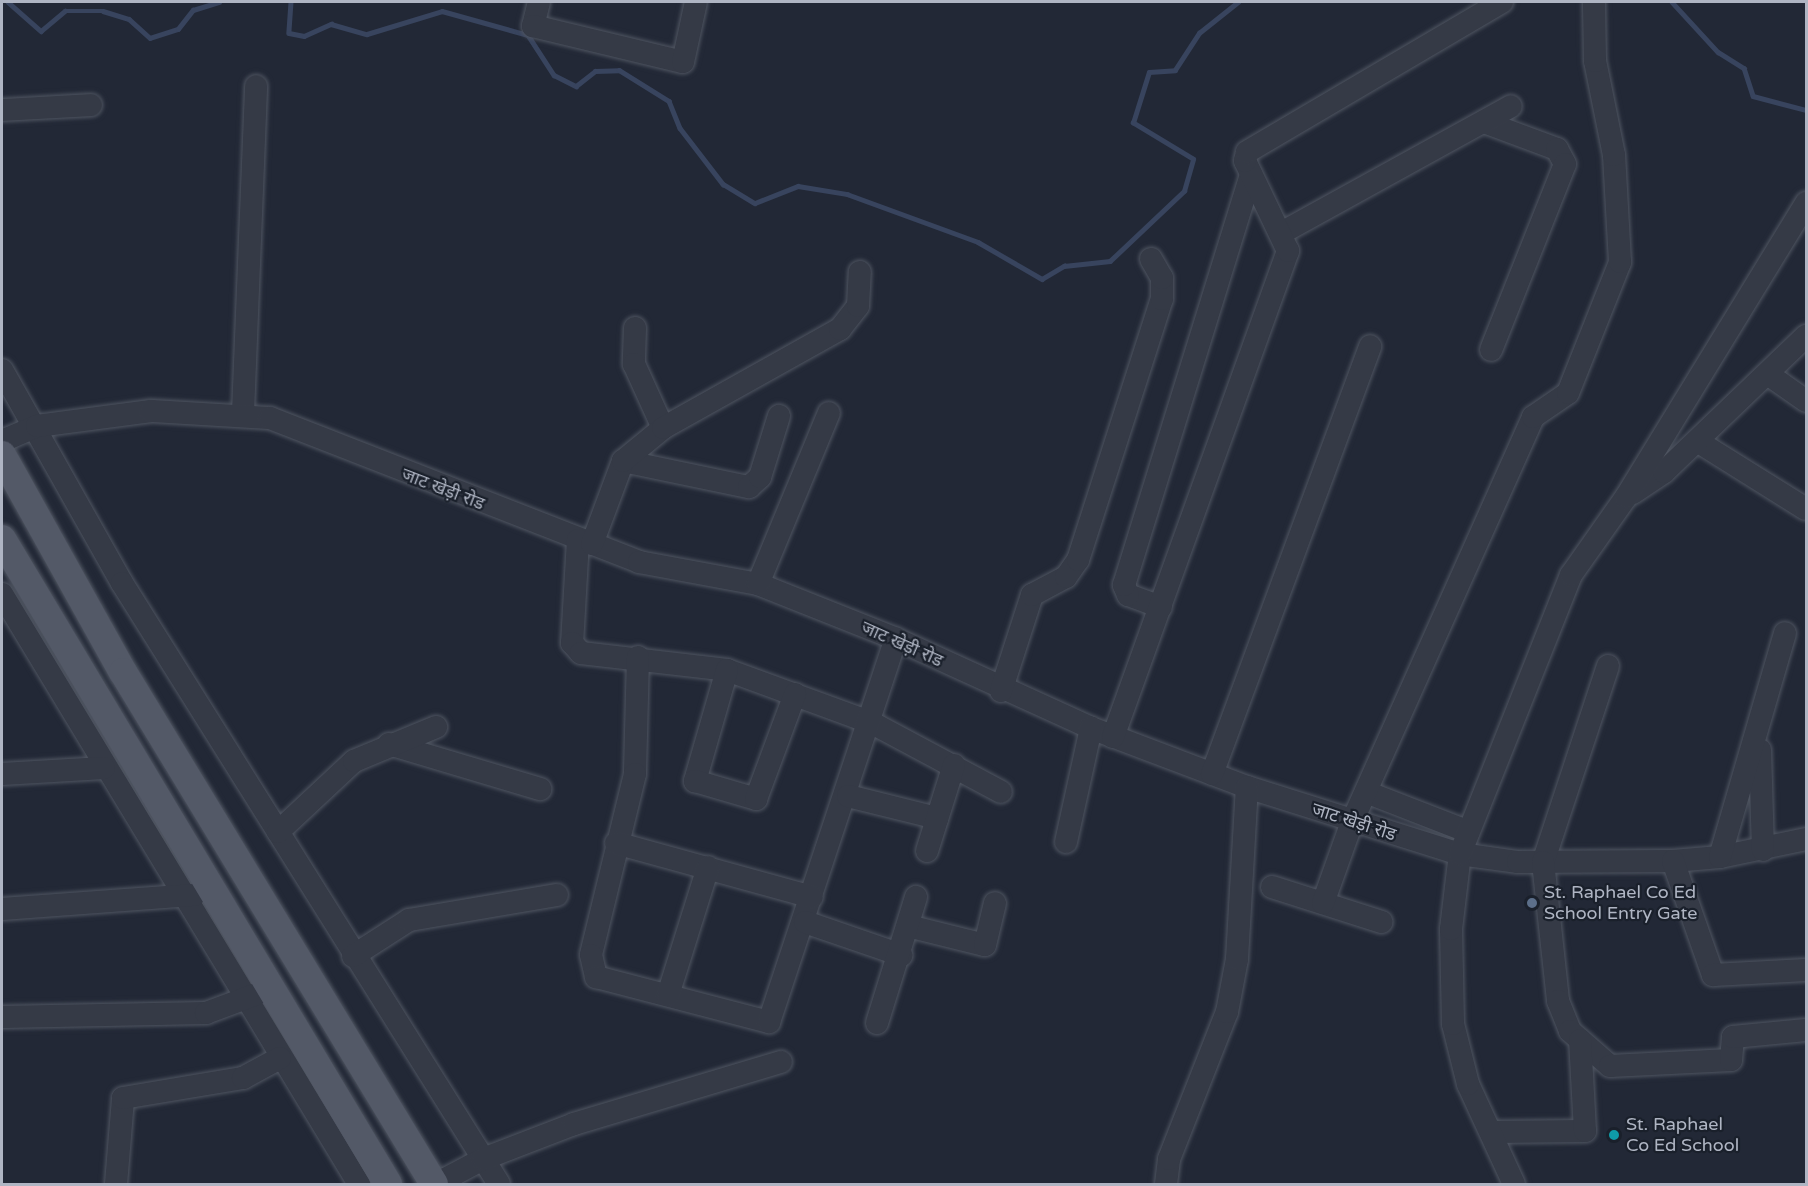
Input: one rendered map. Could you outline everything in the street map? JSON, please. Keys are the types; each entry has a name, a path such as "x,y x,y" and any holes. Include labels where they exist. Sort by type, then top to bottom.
{"main road":[{"path":"2,455 123,672 435,1185"},
{"path":"2,539 210,892 256,994 388,1185"}],"street":[{"path":"539,2 533,26 683,62 696,2"},
{"path":"1113,737 1288,251 1283,232 1245,161 1254,145 1502,2"},
{"path":"1323,903 1353,822 1533,417 1568,393 1620,262 1614,155 1595,61 1594,2"},
{"path":"243,413 256,86"},
{"path":"2,110 91,105"},
{"path":"1283,232 1511,106"},
{"path":"1484,122 1557,149 1565,164 1491,350"},
{"path":"1161,607 1128,595 1124,585 1251,174"},
{"path":"1514,1185 1493,1132 1468,1084 1453,1024 1450,929 1461,854 1571,574 1626,497 1806,203"},
{"path":"1001,691 1032,595 1066,577 1078,560 1162,299 1162,278 1151,259"},
{"path":"860,272 858,306 840,329 663,428 624,461 585,542 574,649 727,670 872,723 1001,792"},
{"path":"635,328 634,364 663,428"},
{"path":"1626,497 1697,441 1770,375 1806,336"},
{"path":"1212,774 1370,346"},
{"path":"2,370 37,426 53,469 353,956 499,1185"},
{"path":"1770,375 1806,401"},
{"name":"जाट खेड़ी रोड","path":"2,441 37,426 150,411 243,413 270,418 639,562 758,585 896,639 1001,691 1113,737 1247,787 1461,854 1543,862 1673,861 1763,850 1806,839"},
{"path":"758,585 829,412"},
{"path":"624,461 749,487 760,477 779,416"},
{"path":"1697,441 1806,509"},
{"path":"2,594 104,768 183,896 256,994 280,1058 359,1185"},
{"path":"1720,857 1760,734 1785,633"},
{"path":"638,657 635,774 616,843 591,954 596,977 769,1022 848,796 896,639"},
{"path":"1608,666 1543,862 1557,1001 1580,1040 1610,1066 1731,1060 1733,1037 1806,1030"},
{"path":"727,670 695,781 756,799 795,694"},
{"path":"278,832 354,761 389,744 436,727"},
{"path":"1066,842 1091,728"},
{"path":"1760,734 1763,850"},
{"path":"389,744 540,789"},
{"path":"927,851 954,765"},
{"path":"2,774 104,768"},
{"path":"1166,1185 1169,1159 1227,1012 1237,959 1247,787"},
{"path":"1366,792 1469,832"},
{"path":"848,796 937,818"},
{"path":"616,843 812,897"},
{"path":"1673,861 1713,975 1806,970"},
{"path":"668,995 708,867"},
{"path":"1272,887 1382,922"},
{"path":"2,909 210,892"},
{"path":"353,956 409,920 557,895"},
{"path":"877,1023 901,955 916,897"},
{"path":"908,926 984,945 995,903"},
{"path":"805,922 901,955"},
{"path":"2,1017 206,1013 256,994"},
{"path":"1493,1132 1585,1131 1580,1040"},
{"path":"116,1185 123,1098 243,1078 280,1058"},
{"path":"435,1185 483,1159 574,1124 782,1062"}],"waterway":[{"path":"8,2 41,31 65,11 103,11 129,19 150,38 178,29 193,10 219,2"},
{"path":"291,2 289,33 304,36 331,24 367,34 442,11 528,35 554,75 576,86 595,71 619,70 669,101 680,128 723,184 755,203 798,186 847,194 978,242 1042,279 1064,266 1110,261 1184,191 1193,159 1133,123 1149,72 1175,70 1199,33 1238,2"},
{"path":"1672,2 1718,52 1744,68 1753,96 1806,110"}],"place":[{"name":"St. Raphael Co Ed School Entry Gate","path":"1532,903"},
{"name":"St. Raphael Co Ed School","path":"1614,1135"}]}
